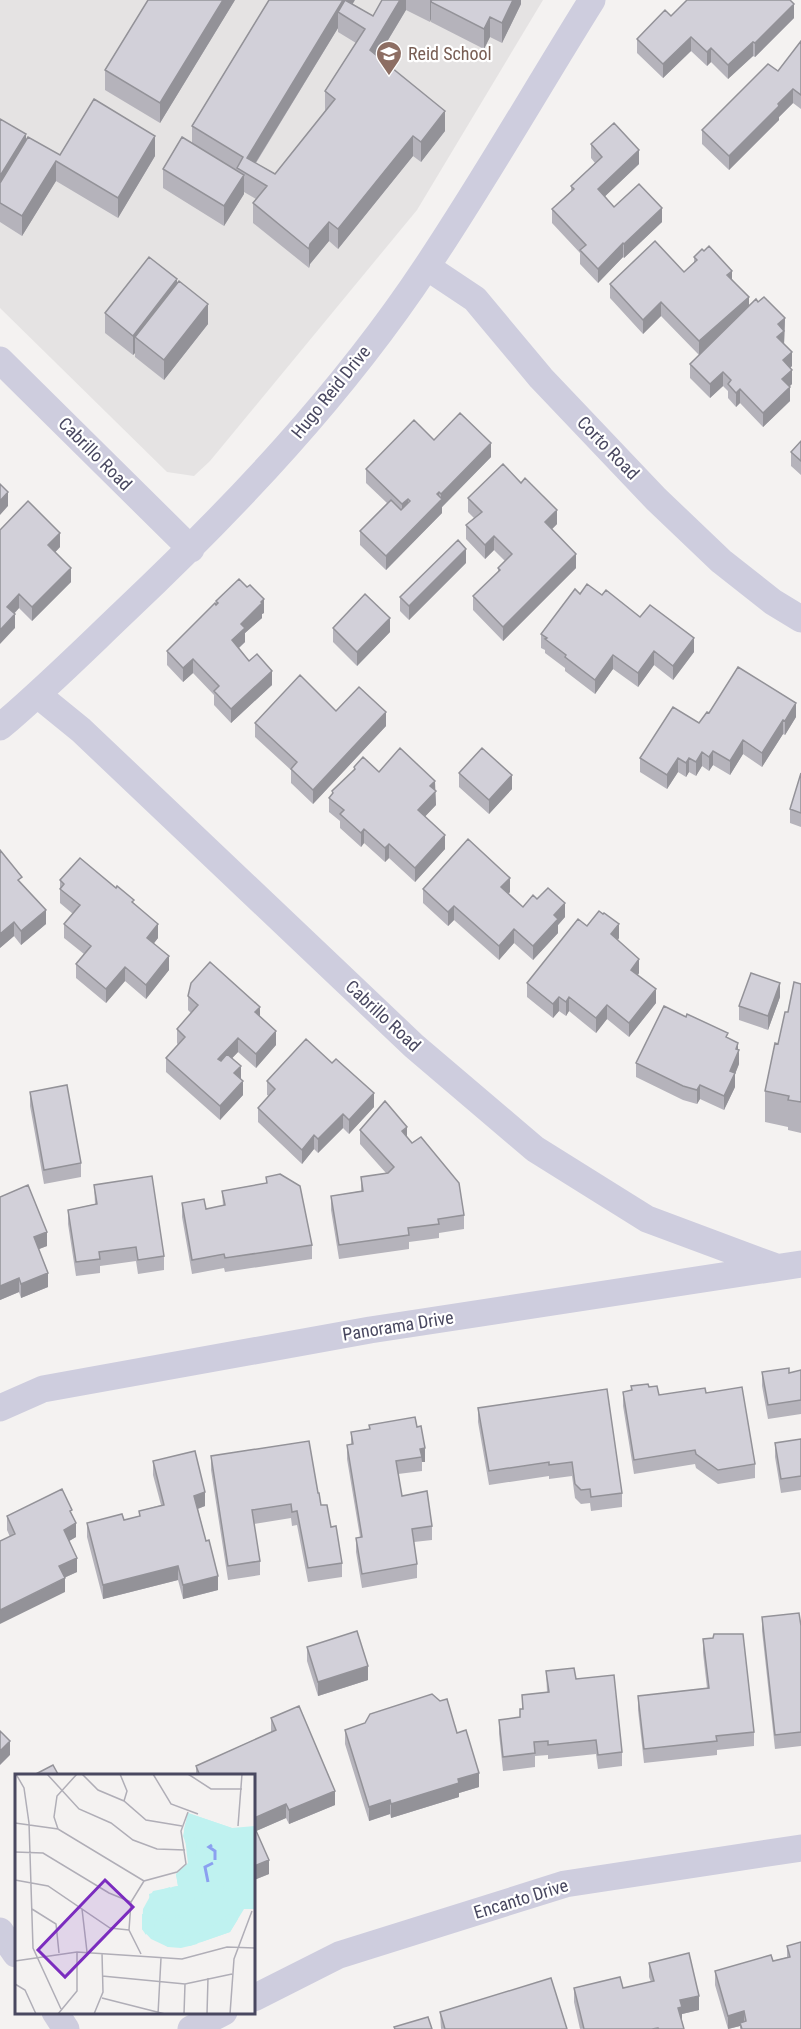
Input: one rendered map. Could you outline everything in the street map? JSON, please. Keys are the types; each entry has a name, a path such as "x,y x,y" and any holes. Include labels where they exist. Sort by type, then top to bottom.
{"street":[{"name":"Hugo Reid Drive","path":"0,727 38,695 190,549 275,461 359,358 427,267 592,0"},
{"name":"Corto Road","path":"427,267 475,299 549,386 656,499 721,561 773,602 801,619"},
{"name":"Cabrillo Road","path":"0,360 190,549"},
{"name":"Cabrillo Road","path":"38,695 81,730 414,1046 535,1149 647,1219 788,1265"},
{"name":"Panorama Drive","path":"0,1408 43,1389 370,1330 788,1265"},
{"name":"Encanto Drive","path":"255,1997 339,1955 565,1884 801,1848"},
{"path":"0,1931 15,1953"},
{"path":"56,2014 66,2029"},
{"path":"191,2029 222,2014"}],"shaded area":[{"path":"0,0 543,0 417,210 210,461 194,476 167,472 0,308"}],"building":[{"path":"148,0 223,0 160,103 105,70"},
{"path":"269,0 343,0 247,158 275,174 335,99 325,91 365,29 338,12 345,0 373,16 382,0 400,0 370,50 445,111 421,142 413,136 338,229 329,222 310,244 309,249 253,203 267,186 237,168 243,157 192,126"},
{"path":"432,0 513,0 502,23 490,17 484,29 431,2"},
{"path":"687,0 790,0 794,4 755,43 753,42 728,65 711,48 707,52 691,37 663,64 637,39 665,10 671,16"},
{"path":"801,41 801,95 793,89 729,156 702,130 768,64 778,71"},
{"path":"94,99 155,136 118,198 56,161 22,216 0,203 0,183 28,137 60,155"},
{"path":"0,119 26,134 0,176"},
{"path":"614,123 639,150 598,189 614,207 639,184 662,208 598,269 580,250 586,245 552,209 574,189 571,186 602,157 591,144"},
{"path":"182,137 244,175 224,206 163,169"},
{"path":"655,241 684,272 697,260 694,257 709,246 732,271 727,275 749,297 699,341 661,302 643,320 610,284"},
{"path":"149,257 177,279 133,336 105,313"},
{"path":"179,281 208,304 164,360 135,337"},
{"path":"764,297 785,318 778,324 784,331 777,337 792,352 783,360 792,370 782,379 790,387 763,413 740,389 736,393 728,384 731,380 723,372 710,384 690,364 756,299 758,302"},
{"path":"460,413 491,443 441,494 439,492 437,494 442,499 386,556 360,531 391,500 401,510 410,501 408,499 402,504 366,469 414,420 434,440"},
{"path":"801,441 801,461 791,452"},
{"path":"503,464 521,483 525,478 557,510 545,522 576,554 503,627 473,596 500,570 498,568 512,554 494,536 485,545 466,525 482,512 468,498"},
{"path":"0,484 8,492 0,501"},
{"path":"28,501 60,533 48,545 71,568 32,607 19,594 7,607 15,614 0,630 0,530"},
{"path":"458,540 466,549 409,606 400,597"},
{"path":"239,579 247,587 250,585 264,599 241,624 245,628 232,640 249,661 257,654 272,671 231,709 214,691 219,686 193,659 183,668 167,651 215,603 216,605 218,603 216,601"},
{"path":"587,584 602,595 606,590 640,617 650,605 694,638 673,666 654,651 638,673 613,655 595,680 565,657 566,655 541,634 575,589 580,594"},
{"path":"365,594 390,618 357,652 333,628"},
{"path":"738,667 796,703 762,753 743,740 730,761 713,751 709,757 702,752 696,762 689,758 686,763 678,758 667,775 640,758 673,707 699,723 707,712 709,713"},
{"path":"300,675 336,711 359,687 386,712 313,790 291,769 297,762 255,723"},
{"path":"400,748 435,781 430,786 436,791 418,810 445,835 415,868 389,844 385,848 364,829 361,833 340,814 344,810 329,798 332,791 355,769 354,767 363,757 379,772"},
{"path":"482,748 512,775 489,800 459,773"},
{"path":"801,773 801,813 790,809"},
{"path":"468,839 510,878 501,887 523,907 533,895 537,899 548,888 565,903 554,915 558,919 533,946 514,929 499,946 454,906 448,912 423,889"},
{"path":"0,850 22,877 18,880 46,910 21,931 14,922 0,934"},
{"path":"80,858 134,900 132,902 158,924 147,938 169,956 146,985 125,967 106,989 76,964 91,946 64,924 80,905 60,889 64,884 60,880"},
{"path":"599,911 619,924 611,934 639,959 631,970 656,989 629,1023 607,1005 596,1018 569,997 566,1002 559,997 553,1004 527,983 578,919 587,926"},
{"path":"210,962 260,1007 255,1012 276,1031 256,1054 238,1038 218,1059 221,1061 227,1054 241,1066 234,1073 243,1081 220,1106 166,1058 185,1037 177,1029 198,1005 188,996 191,983"},
{"path":"751,973 780,983 768,1016 739,1006"},
{"path":"794,982 801,984 801,1102 788,1100 789,1096 765,1091 775,1043 778,1044 785,1012 788,1012"},
{"path":"664,1006 728,1033 726,1037 738,1043 736,1049 739,1050 730,1071 735,1073 724,1096 700,1085 697,1090 683,1086 636,1063"},
{"path":"306,1039 332,1063 336,1059 374,1093 349,1120 343,1114 318,1139 314,1135 302,1150 258,1108 275,1089 267,1081"},
{"path":"67,1085 81,1163 44,1170 30,1092"},
{"path":"385,1101 407,1127 402,1131 412,1143 421,1137 459,1183 464,1215 438,1219 439,1224 408,1228 409,1235 339,1245 331,1196 363,1191 361,1177 388,1173 394,1167 360,1130"},
{"path":"280,1174 300,1186 312,1245 225,1258 224,1254 192,1260 182,1203 204,1199 206,1209 225,1205 222,1191 267,1183 266,1177"},
{"path":"152,1176 164,1256 138,1260 136,1247 99,1252 100,1259 76,1262 68,1210 97,1204 94,1185"},
{"path":"28,1185 47,1232 34,1237 48,1273 21,1284 19,1278 0,1286 0,1197"},
{"path":"789,1368 789,1373 801,1370 801,1400 768,1405 762,1372"},
{"path":"648,1384 649,1387 657,1386 659,1395 705,1388 706,1393 742,1387 755,1464 718,1470 696,1454 695,1450 634,1460 623,1392 632,1390 631,1386"},
{"path":"607,1389 622,1493 591,1497 590,1489 581,1490 575,1484 572,1462 549,1465 549,1462 489,1471 478,1408"},
{"path":"415,1417 417,1427 421,1426 425,1448 420,1449 422,1457 396,1461 402,1496 427,1491 432,1526 412,1529 417,1564 362,1574 356,1538 362,1537 347,1445 353,1444 351,1432 370,1429 369,1425"},
{"path":"801,1439 801,1476 781,1479 775,1443"},
{"path":"309,1441 321,1505 327,1505 331,1527 336,1526 342,1563 308,1568 297,1511 292,1512 291,1504 252,1510 260,1561 228,1566 211,1456"},
{"path":"195,1451 205,1492 194,1496 218,1576 183,1585 178,1566 103,1585 87,1523 122,1514 124,1520 140,1516 139,1511 164,1505 153,1461"},
{"path":"62,1489 76,1523 64,1530 77,1558 59,1566 65,1578 0,1610 0,1541 15,1534 7,1516"},
{"path":"799,1613 801,1732 775,1735 762,1617"},
{"path":"357,1631 368,1666 318,1682 307,1647"},
{"path":"714,1634 743,1634 754,1732 716,1736 717,1741 644,1749 638,1696 709,1688 703,1639 713,1638"},
{"path":"574,1668 576,1679 614,1675 622,1752 598,1755 596,1740 548,1745 548,1741 534,1742 535,1753 503,1757 499,1720 520,1717 520,1709 523,1709 522,1695 549,1692 546,1671"},
{"path":"432,1694 440,1701 447,1699 457,1733 466,1730 479,1773 458,1779 459,1783 391,1804 390,1800 369,1807 345,1730 365,1723 370,1714"},
{"path":"299,1706 335,1791 289,1810 286,1804 255,1818 255,1774 199,1774 196,1766 276,1730 271,1718"},
{"path":"0,1731 10,1741 0,1751"},
{"path":"53,1765 58,1774 36,1774"},
{"path":"255,1828 269,1860 255,1866"},
{"path":"801,1942 801,2029 742,2029 740,2023 746,2021 744,2011 728,2016 715,1971 771,1955 773,1961 790,1957 787,1946"},
{"path":"689,1953 699,1996 680,2000 682,2007 678,2008 684,2029 584,2029 574,1988 620,1977 623,1988 654,1981 649,1963"},
{"path":"551,1978 567,2029 445,2029 440,2012"},
{"path":"428,2017 432,2029 395,2029 394,2027"}],"place":[{"name":"Reid School","path":"389,77"}]}
